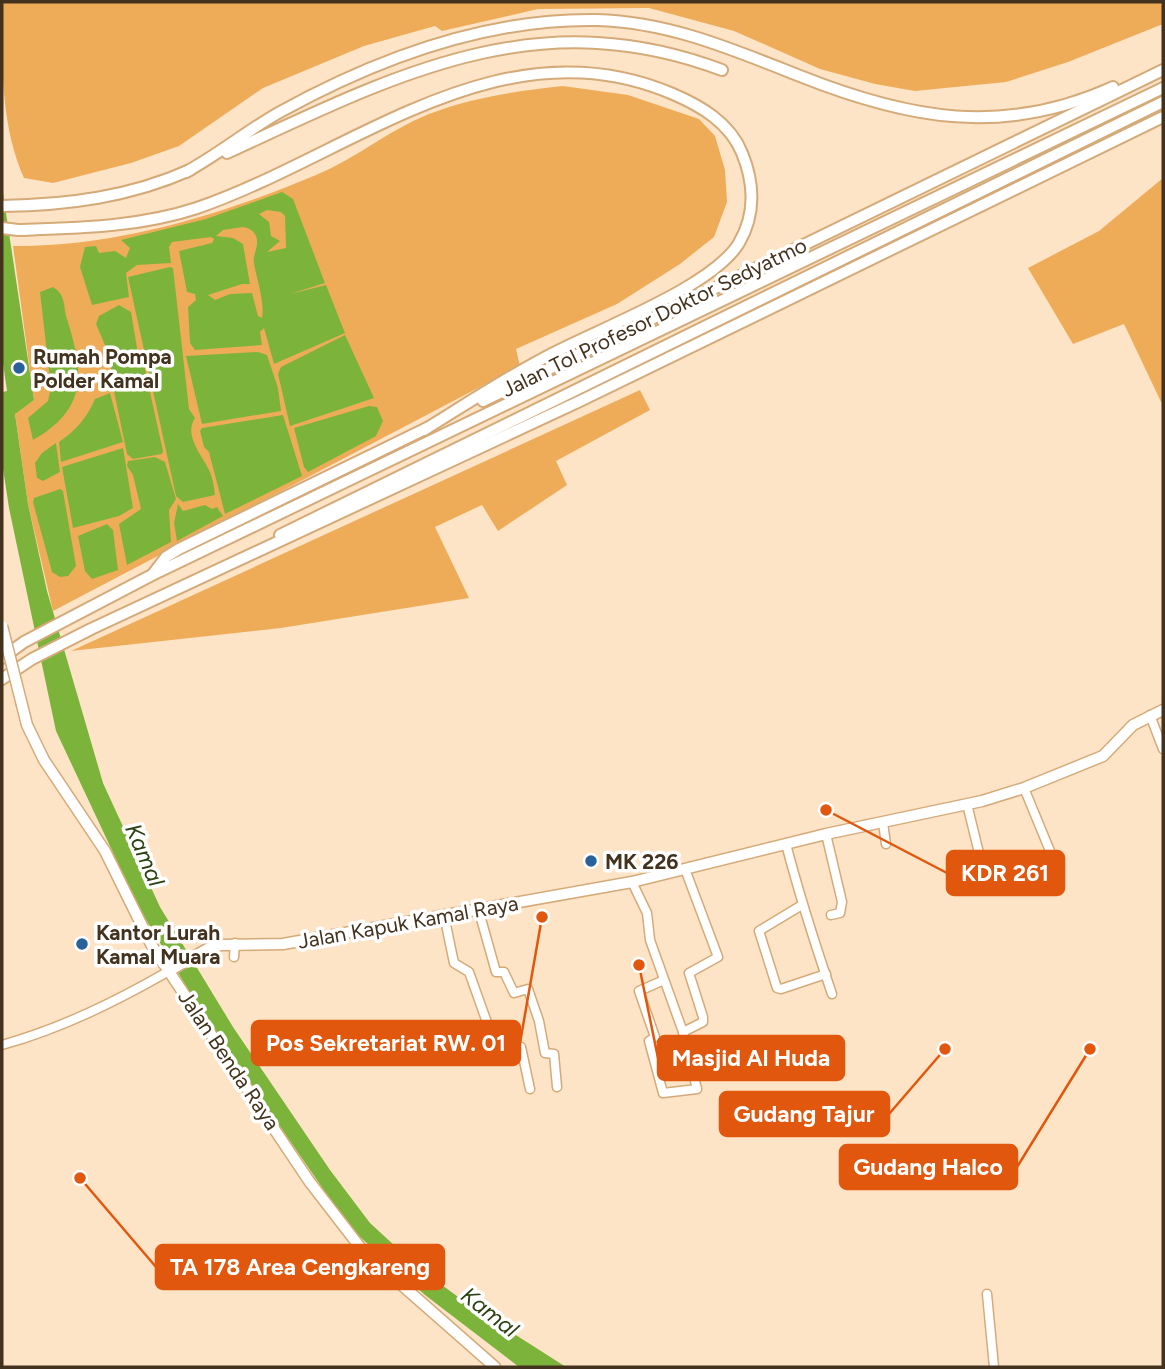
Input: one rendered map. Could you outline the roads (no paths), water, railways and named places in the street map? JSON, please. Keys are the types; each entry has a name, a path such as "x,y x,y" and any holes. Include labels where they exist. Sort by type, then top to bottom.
{"highway":[{"path":"186,172 279,113 376,67 449,41 544,22 600,20 669,29 714,42 880,104 936,117 964,119 1048,110 1104,91 1163,64"},
{"path":"2,205 57,205 120,194 186,172 398,75 441,59 484,48 562,38 612,40 679,54 722,70"},
{"name":"Jalan Tol Profesor Doktor Sedyatmo","path":"152,575 166,556 179,549 1163,70"},
{"path":"2,228 18,230 128,224 195,208 326,152 455,91 520,75 571,71 618,76 656,87 696,104 718,120 737,140 749,170 752,199 749,219 739,243 721,263 695,283 540,360 424,430"},
{"name":"Jalan Tol Profesor Doktor Sedyatmo","path":"2,658 24,642 152,575 1163,88"},
{"name":"Jalan Tol Profesor Doktor Sedyatmo","path":"224,566 331,508 1163,102"},
{"name":"Jalan Tol Profesor Doktor Sedyatmo","path":"2,679 32,659 91,629 351,510 1163,117"}],"main road":[{"name":"Jalan Benda Raya","path":"2,626 27,725 44,760 104,851 129,905 352,1240 495,1367"},
{"name":"Jalan Kapuk Kamal Raya","path":"173,970 209,948 235,943 283,944 632,882 826,834 967,804 1024,788 1103,756 1133,725 1163,710"}],"street":[{"path":"1150,715 1163,749"},
{"path":"1024,788 1057,868"},
{"path":"967,804 979,853"},
{"path":"883,823 886,844"},
{"path":"826,834 842,902 840,913 831,915"},
{"path":"786,844 802,905 811,923 832,993"},
{"path":"683,1032 703,1022 689,973 718,957 685,869"},
{"path":"632,882 647,913 650,940 664,979 683,1032 698,1088 664,1094 649,1041 655,1037 639,991 664,979"},
{"path":"802,905 760,932 777,988 826,974"},
{"path":"478,908 496,972 504,972 514,993 528,989 539,1021 545,1053 554,1054 557,1087"},
{"path":"444,915 454,963 469,972 494,1042 510,1040 513,1048 521,1047 530,1090"},
{"path":"234,957 235,943"},
{"path":"2,1045 36,1035 110,1006 173,970"},
{"path":"987,1294 994,1367"}],"place":[{"name":"Rumah Pompa Polder Kamal","path":"19,368"},
{"name":"KDR 261","path":"826,810"},
{"name":"MK 226","path":"591,861"},
{"name":"Pos Sekretariat RW. 01","path":"542,917"},
{"name":"Kantor Lurah Kamal Muara","path":"82,944"},
{"name":"Masjid Al Huda","path":"639,965"},
{"name":"Gudang Tajur","path":"945,1049"},
{"name":"Gudang Halco","path":"1090,1049"},
{"name":"TA 178 Area Cengkareng","path":"80,1178"}],"water label":[{"name":"Kamal","path":"145,855"},
{"name":"Kamal","path":"490,1312"}]}
